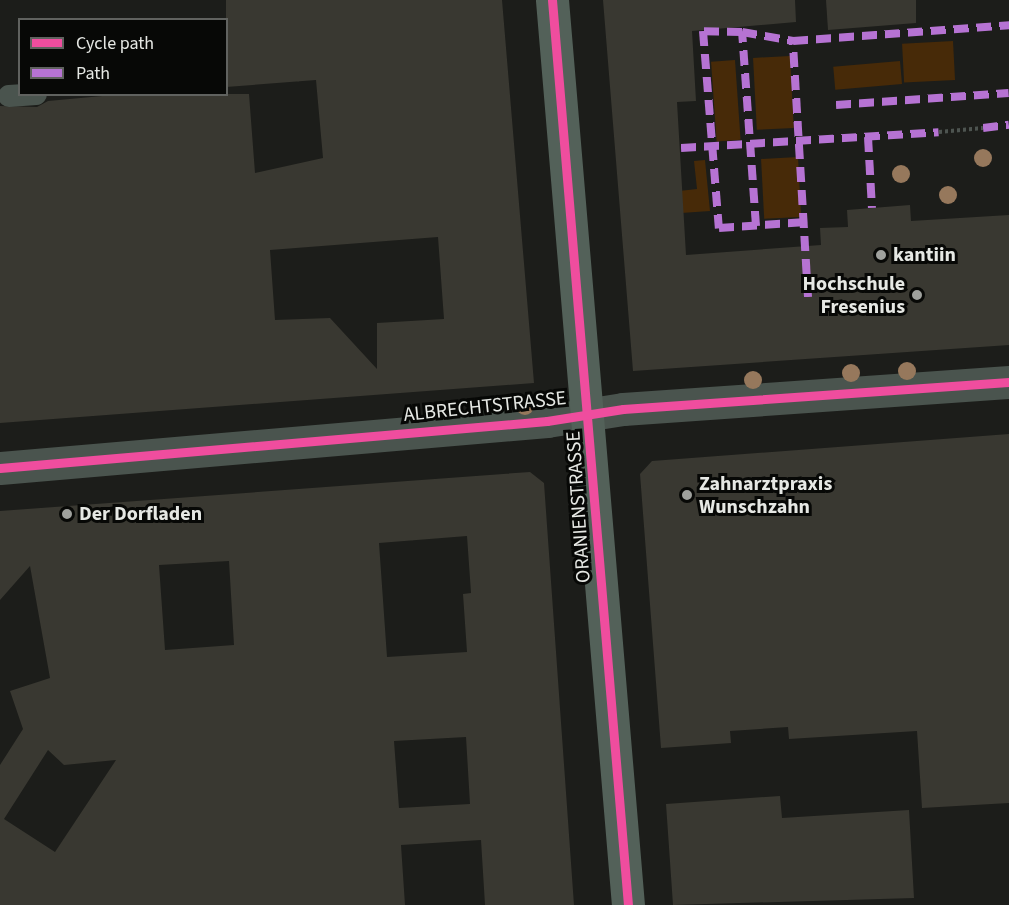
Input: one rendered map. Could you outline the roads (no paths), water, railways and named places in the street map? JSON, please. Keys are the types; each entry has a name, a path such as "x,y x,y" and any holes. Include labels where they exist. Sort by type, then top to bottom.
{"street":[{"name":"ORANIENSTRASSE","path":"552,0 590,412 628,905"},
{"name":"ALBRECHTSTRASSE","path":"0,468 547,421 590,412 1009,382"}],"lane":[{"path":"9,96 18,95"}],"place":[{"name":"kantiin","path":"881,255"},
{"name":"Hochschule Fresenius","path":"917,295"},
{"name":"Zahnarztpraxis Wunschzahn","path":"687,495"},
{"name":"Der Dorfladen","path":"67,514"}]}
